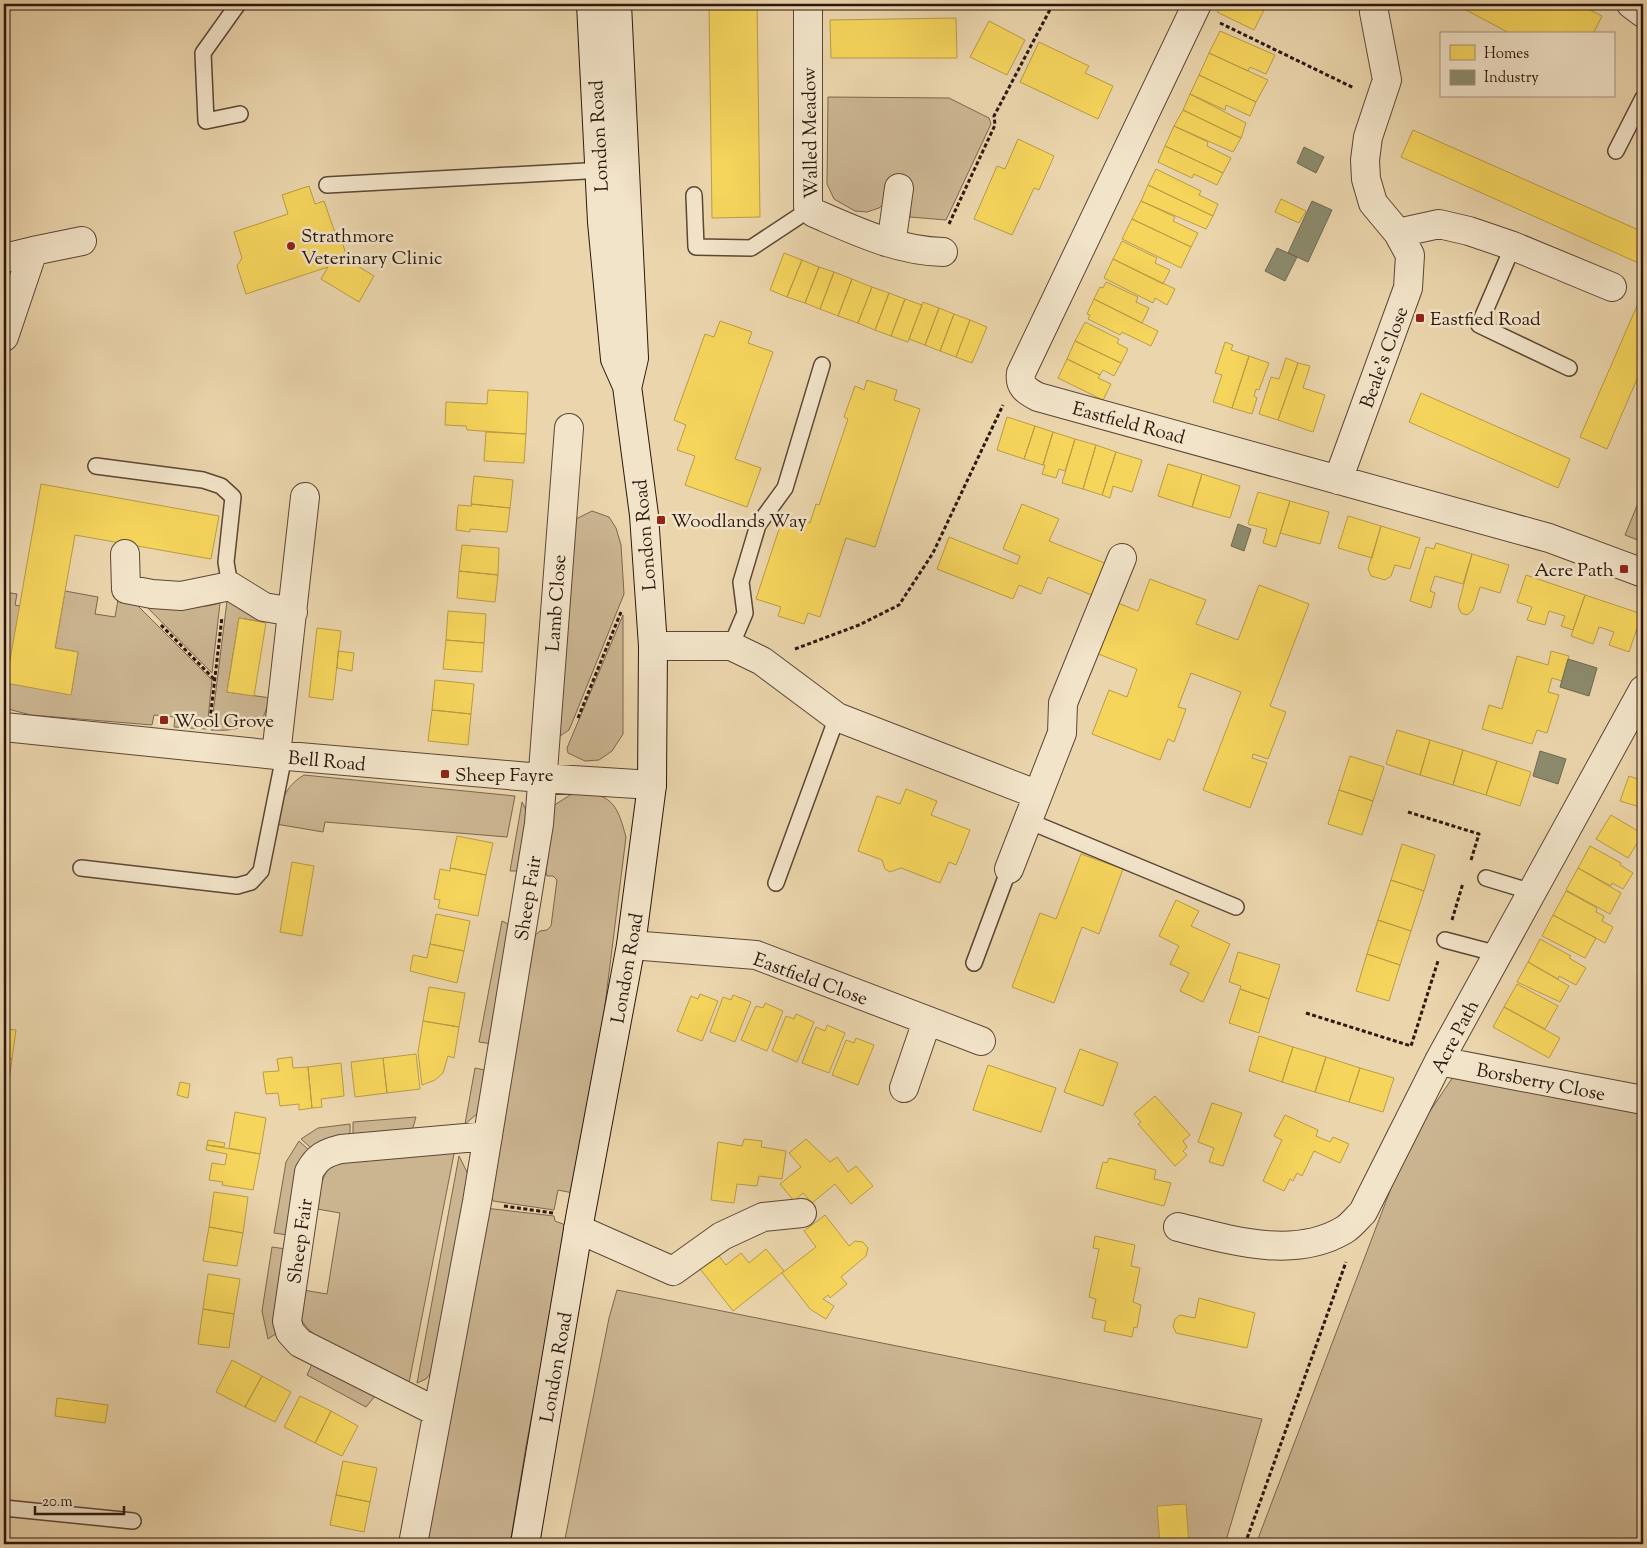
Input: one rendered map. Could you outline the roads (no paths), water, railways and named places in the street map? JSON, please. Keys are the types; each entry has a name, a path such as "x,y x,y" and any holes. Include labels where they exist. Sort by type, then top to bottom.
{"street":[{"name":"London Road","path":"591,4 612,170"},
{"name":"London Road","path":"525,1544 579,1223 630,946 642,874 652,785 653,646 644,515 628,386 615,359 602,222 612,170 617,4"},
{"name":"Walled Meadow","path":"808,4 807,190 810,209 814,213 886,242 906,248 940,252"},
{"name":"Beale's Close","path":"1338,480 1408,288 1410,255 1398,233 1373,202 1366,178 1365,160 1368,137 1386,80 1374,12 1375,4"},
{"path":"1631,4 1643,13"},
{"name":"Eastfield Road","path":"1195,7 1021,373 1020,380 1023,388 1038,397 1549,538 1643,573"},
{"path":"886,242 893,231 899,188"},
{"path":"1398,233 1439,224 1469,231 1513,246 1612,287"},
{"path":"4,258 82,240"},
{"path":"4,338 32,251"},
{"name":"Lamb Close","path":"541,778 570,428"},
{"path":"280,756 305,497"},
{"path":"125,554 126,589 152,594 181,596 228,586 264,607 293,612"},
{"path":"1009,869 1036,794 1062,733 1063,703 1122,558"},
{"path":"653,646 731,646 762,661 837,717 1036,794"},
{"name":"Acre Path","path":"1178,1227 1264,1246 1290,1245 1321,1240 1345,1230 1363,1212 1439,1061 1643,690"},
{"name":"Bell Road","path":"4,727 280,756 541,778 652,785"},
{"name":"Sheep Fair","path":"413,1544 477,1202 539,824 541,778"},
{"name":"Eastfield Close","path":"630,946 756,955 980,1042"},
{"path":"904,1088 927,1021"},
{"name":"Borsberry Close","path":"1439,1061 1643,1100"},
{"name":"Sheep Fair","path":"437,1412 300,1342 290,1332 287,1321 309,1172 316,1159 326,1152 341,1149 488,1136"},
{"path":"579,1223 673,1271 722,1236 763,1217 802,1213"}],"lane":[{"path":"238,4 203,53 206,121 240,114"},
{"path":"1616,151 1643,98"},
{"path":"327,185 612,170"},
{"path":"694,195 696,247 751,248 810,209"},
{"path":"1513,246 1479,326 1569,368"},
{"path":"731,646 745,613 741,582 758,525 785,488 822,365"},
{"path":"96,466 203,480 221,486 232,497 226,562 228,586"},
{"path":"776,884 837,717"},
{"path":"81,868 237,886 251,882 261,871 280,756"},
{"path":"1026,820 1236,907"},
{"path":"974,963 1009,869"},
{"path":"1486,878 1532,892"},
{"path":"1445,940 1498,954"},
{"path":"4,1508 134,1520"}],"place":[{"name":"Strathmore Veterinary Clinic","path":"291,246"},
{"name":"Eastfied Road","path":"1420,318"},
{"name":"Woodlands Way","path":"661,520"},
{"name":"Acre Path","path":"1624,569"},
{"name":"Wool Grove","path":"164,720"},
{"name":"Sheep Fayre","path":"445,774"}]}
